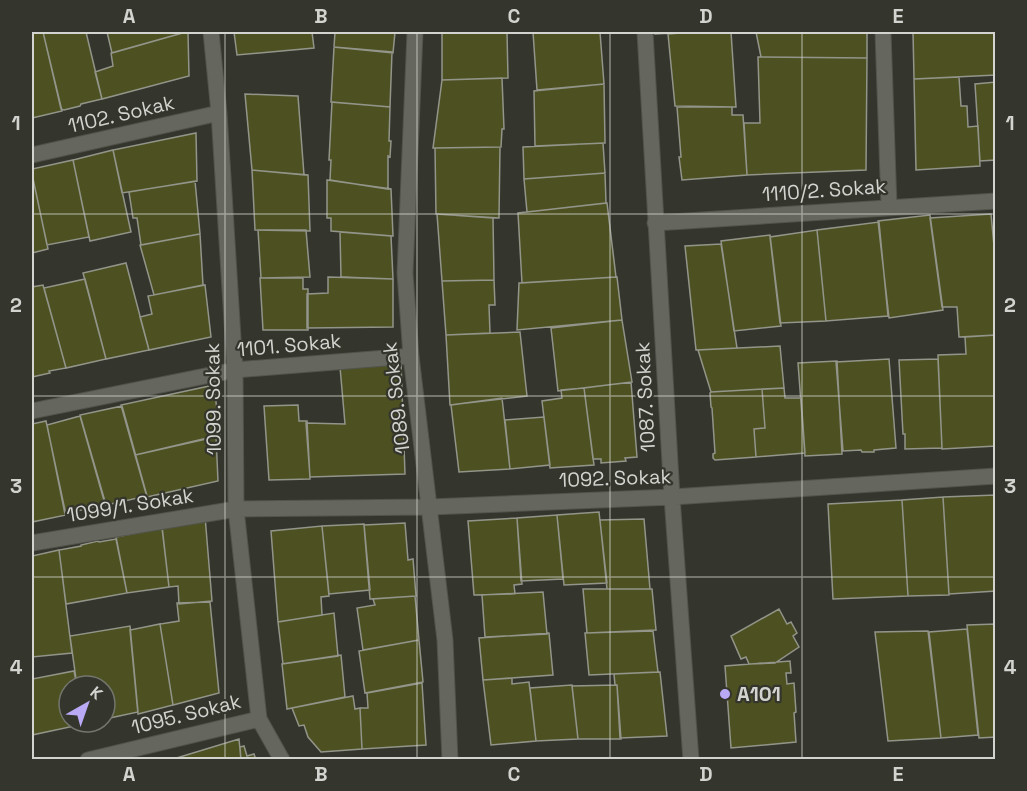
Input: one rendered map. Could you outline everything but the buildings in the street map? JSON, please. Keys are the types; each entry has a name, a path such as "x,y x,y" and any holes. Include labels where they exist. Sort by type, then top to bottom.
{"street":[{"name":"1099. Sokak","path":"212,32 235,370 236,509 259,718 282,759"},
{"name":"1089. Sokak","path":"415,32 405,273 411,356 445,640 450,759"},
{"name":"1087. Sokak","path":"645,32 672,497 691,759"},
{"path":"883,32 889,207"},
{"name":"1102. Sokak","path":"32,155 219,113"},
{"name":"1110/2. Sokak","path":"655,223 996,201"},
{"name":"1101. Sokak","path":"32,411 235,370 411,356"},
{"name":"1092. Sokak","path":"236,509 430,507 672,497 996,476"},
{"name":"1099/1. Sokak","path":"32,543 236,509"},
{"name":"1095. Sokak","path":"88,759 259,718"}],"place":[{"name":"A101","path":"725,694"}]}
